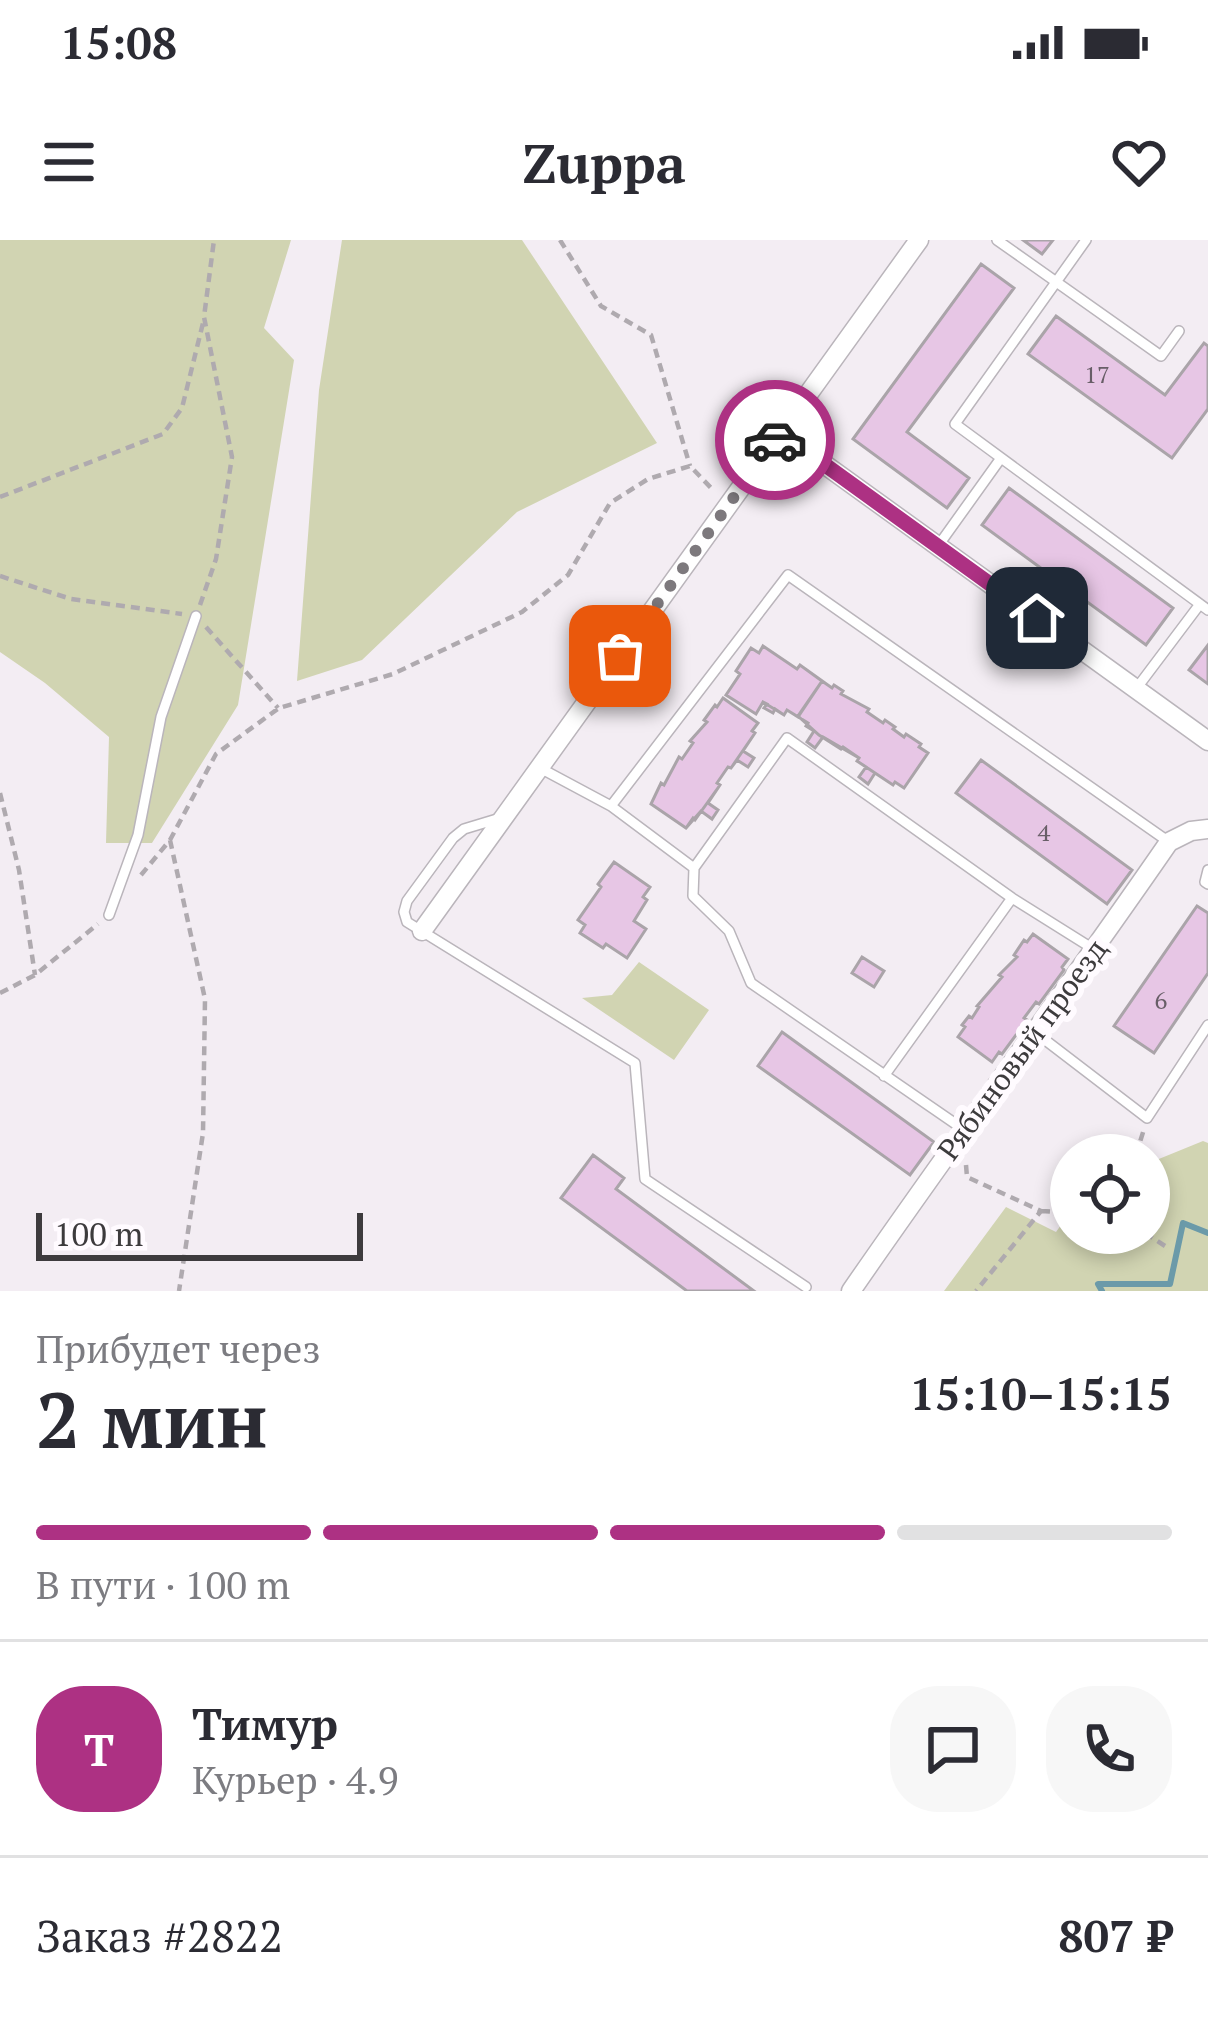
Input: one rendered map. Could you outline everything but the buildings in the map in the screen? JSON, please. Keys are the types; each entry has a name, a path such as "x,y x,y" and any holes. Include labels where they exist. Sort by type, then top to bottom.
{"street":[{"path":"422,932 920,240"},
{"path":"781,433 1208,741"},
{"path":"1169,842 1208,829"},
{"name":"Рябиновый проезд","path":"851,1291 1169,842"}],"lane":[{"path":"997,240 1161,356 1180,331"},
{"path":"1086,240 955,424 1204,607 1136,689"},
{"path":"938,547 1001,458"},
{"path":"611,806 788,575 1169,842"},
{"path":"109,915 138,835 161,717 196,616"},
{"path":"963,1129 751,983 729,931 693,896 694,868 787,738 1012,898 1095,950"},
{"path":"540,768 611,806 694,868"},
{"path":"503,817 464,829 453,838 407,901 407,922 635,1063 645,1179 806,1287"},
{"path":"1208,870 1208,884"},
{"path":"884,1076 1012,898"},
{"path":"1036,1033 1147,1118 1208,1024"}],"path":[{"path":"0,497 163,434 182,408 204,317 214,240"},
{"path":"560,240 601,306 651,335 690,466 728,506"},
{"path":"196,616 215,559 232,457 204,317"},
{"path":"134,885 170,840 216,754 279,708 393,674 522,612 568,575 610,503 648,479 690,466"},
{"path":"0,576 71,599 196,616 279,708"},
{"path":"0,793 19,869 35,975"},
{"path":"170,840 205,999 203,1133 179,1291"},
{"path":"0,993 35,975 109,915"},
{"path":"1142,1134 1147,1118"},
{"path":"963,1129 968,1178 1050,1212"},
{"path":"976,1291 1041,1211"}],"green space":[{"path":"0,240 291,240 264,328 294,360 238,705 152,843 106,843 109,737 0,652"},
{"path":"342,240 522,240 657,443 517,512 362,660 297,681 319,390"},
{"path":"639,962 709,1010 674,1060 582,998 612,995"},
{"path":"1208,1143 1208,1291 944,1291 1006,1207 1050,1229 1050,1254 1170,1254 1170,1154"}],"waterway":[{"path":"1102,1291 1098,1284 1170,1284 1183,1223 1208,1233"}],"way so far":[{"path":"620,656 775,440"}],"route":[{"path":"775,440 781,433 1037,618"}]}
